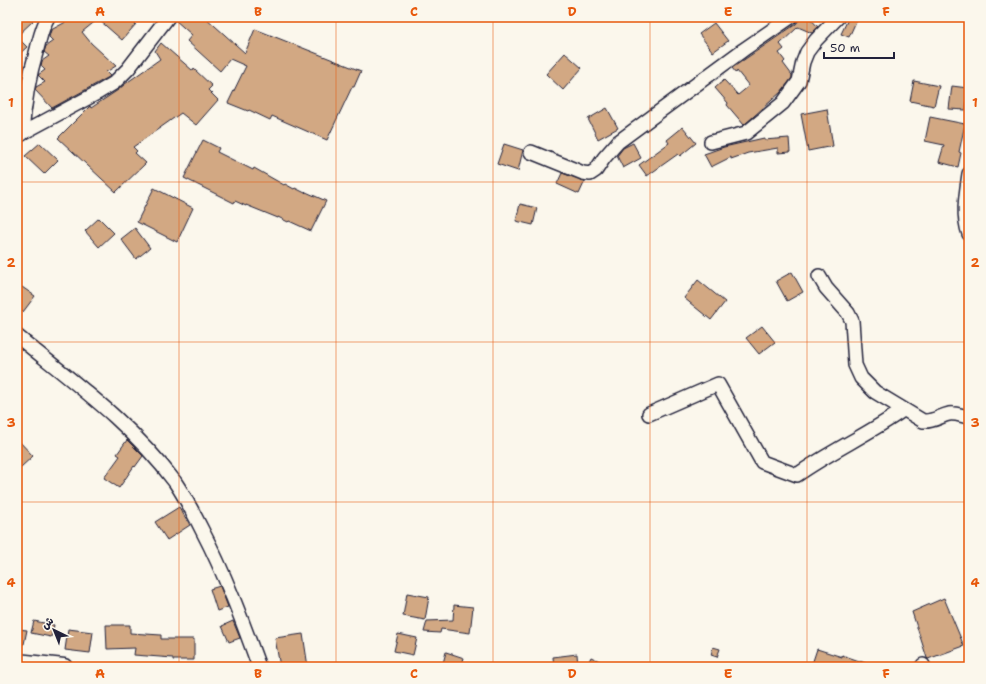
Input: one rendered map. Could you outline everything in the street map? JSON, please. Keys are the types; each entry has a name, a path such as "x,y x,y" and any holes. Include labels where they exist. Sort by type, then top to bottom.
{"main road":[{"path":"17,662 64,667"}],"street":[{"path":"19,135 32,64 44,25 48,17"},
{"path":"19,135 114,83 128,69 168,17"},
{"path":"531,152 590,174 596,170 618,142 743,50 791,17"},
{"path":"711,142 746,133 783,103 799,81 807,52 830,20"},
{"path":"969,174 965,211 966,225 969,234"},
{"path":"819,276 826,288 848,313 852,321 854,365 861,378 875,392 923,421 929,422 950,414 958,414 969,417"},
{"path":"17,336 107,409 128,428 175,482 190,506 214,552 259,667"},
{"path":"649,414 718,384 762,462 797,475 818,460 884,423 903,410"}],"building":[{"path":"17,17 29,17 33,21 17,36"},
{"path":"75,17 128,17 136,24 122,40 98,19 82,32 91,43 116,66 106,72 110,76 109,77 52,108 35,90 36,87 45,82 38,75 45,70 41,66 42,61 49,56 44,52 46,46 53,41 49,37 51,30"},
{"path":"176,17 205,17 245,53 255,29 361,71 327,140 272,116 270,120 249,110 248,111 228,103 246,66 230,59 220,71 187,41 192,35 175,20"},
{"path":"801,17 809,17 818,27 812,33 798,27 780,44 784,49 779,53 785,61 783,63 792,75 792,78 781,92 744,125 715,88 724,80 738,95 749,86 737,71 736,73 732,68 796,24"},
{"path":"849,17 858,17 849,37 841,34"},
{"path":"714,23 728,41 713,52 699,34"},
{"path":"17,37 27,47 17,56"},
{"path":"161,43 192,70 194,69 212,86 208,90 218,100 196,125 181,113 133,147 137,151 135,153 146,163 116,192 58,138 90,106 91,108 118,90 160,59 155,51"},
{"path":"565,53 582,68 563,90 546,74"},
{"path":"914,81 939,86 934,106 910,101"},
{"path":"952,86 968,88 966,110 949,109"},
{"path":"607,108 618,128 598,139 588,119"},
{"path":"827,109 833,146 808,151 801,114"},
{"path":"930,117 965,124 959,152 961,153 958,167 939,162 944,145 925,141"},
{"path":"683,127 696,143 680,156 678,154 647,176 639,165 669,143 667,140"},
{"path":"764,138 764,140 789,138 790,152 778,153 778,148 748,153 731,159 731,157 711,167 704,154 724,147"},
{"path":"203,140 219,148 217,152 253,170 254,168 284,185 285,184 305,193 306,192 326,201 311,231 289,221 288,222 235,201 234,203 184,178"},
{"path":"40,143 58,160 44,174 25,156"},
{"path":"633,143 641,158 623,168 617,156 623,148"},
{"path":"504,144 523,150 518,171 497,164"},
{"path":"562,173 585,181 579,194 557,184"},
{"path":"154,188 193,208 177,242 137,222"},
{"path":"520,204 537,208 533,225 516,221"},
{"path":"99,218 114,233 99,247 85,231"},
{"path":"135,228 150,248 136,259 121,239"},
{"path":"792,272 803,292 787,301 776,281"},
{"path":"698,280 725,302 711,320 684,298"},
{"path":"17,285 35,296 23,312 17,307"},
{"path":"762,326 775,342 759,354 746,338"},
{"path":"17,439 33,456 21,467 17,463"},
{"path":"127,440 143,456 119,488 104,478 120,456 117,454"},
{"path":"179,507 190,525 167,540 155,522"},
{"path":"220,586 228,607 217,611 210,589"},
{"path":"407,593 429,597 425,620 403,616"},
{"path":"944,598 964,646 928,659 912,612"},
{"path":"454,605 473,607 470,633 441,629 440,633 424,632 427,621 453,620"},
{"path":"34,621 54,625 51,637 31,633"},
{"path":"233,621 240,638 229,642 222,626"},
{"path":"106,625 130,625 130,633 161,635 161,639 194,639 194,660 173,660 173,658 134,655 135,648 107,649"},
{"path":"17,629 27,630 24,644 17,643"},
{"path":"68,629 93,632 90,653 65,650"},
{"path":"303,634 308,667 280,667 275,638"},
{"path":"398,634 417,638 413,655 394,651"},
{"path":"713,647 720,649 717,657 711,655"},
{"path":"817,649 842,657 842,655 874,667 811,667"},
{"path":"446,652 464,658 461,667 442,667"},
{"path":"577,654 578,667 554,667 553,657"},
{"path":"591,657 612,667 586,667"}]}
